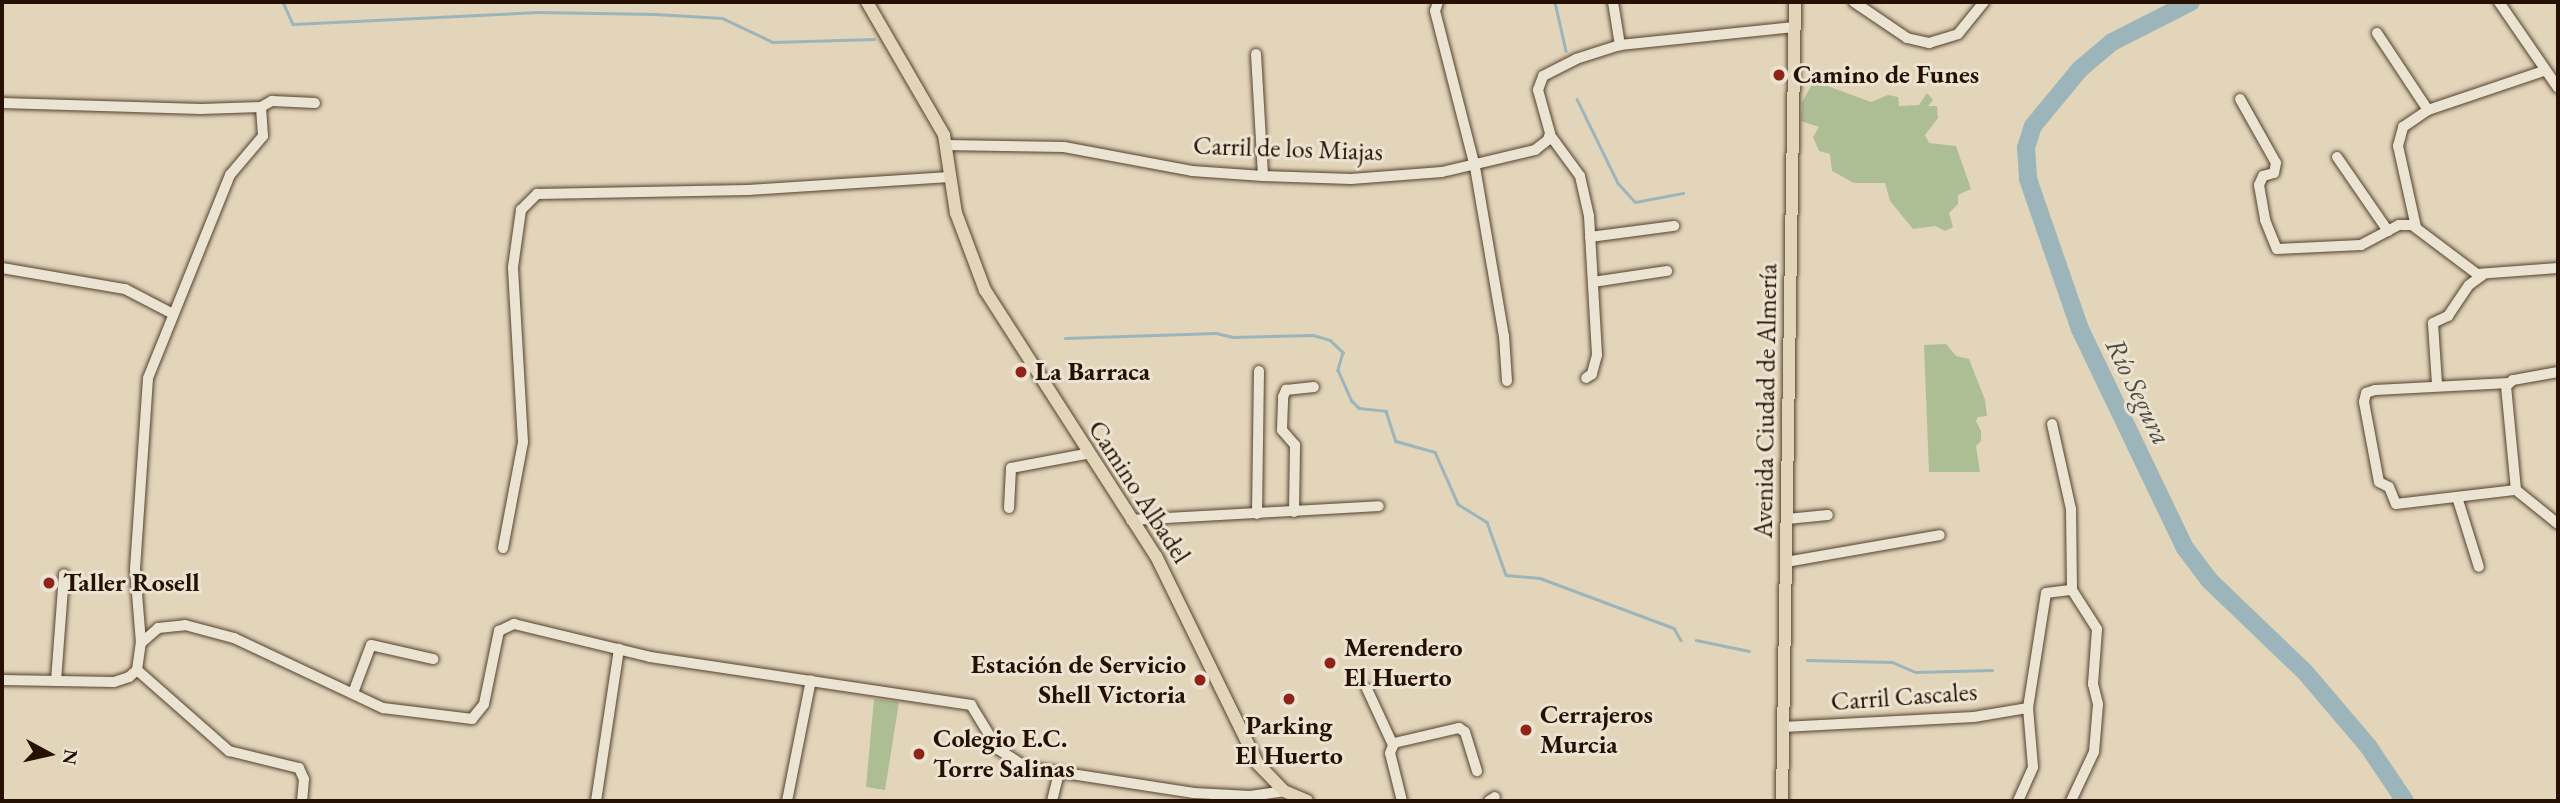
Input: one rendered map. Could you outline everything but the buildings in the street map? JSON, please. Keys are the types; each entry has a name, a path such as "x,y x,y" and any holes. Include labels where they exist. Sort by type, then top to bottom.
{"main road":[{"name":"Camino Albadel","path":"867,2 946,145 950,177 967,250 985,290 1131,520 1201,641 1258,764 1284,791 1307,801"},
{"name":"Avenida Ciudad de Almería","path":"1782,801 1795,4"}],"street":[{"path":"1438,2 1435,11 1475,167 1504,336 1507,380"},
{"path":"1613,2 1620,45"},
{"path":"1854,2 1908,38 1929,43 1958,34 1984,2"},
{"path":"2499,2 2558,88"},
{"path":"1586,378 1592,374 1597,355 1590,237 1580,176 1550,135 1538,90 1543,76 1576,59 1620,45 1794,27"},
{"path":"2377,33 2428,110"},
{"path":"1256,54 1263,176"},
{"path":"2416,227 2398,146 2403,127 2428,110 2544,71"},
{"path":"2240,99 2276,163 2274,173 2263,176 2259,185 2275,247 2361,245 2399,225 2416,227 2464,267 2483,275 2558,268"},
{"path":"2,103 216,108 261,107 272,101 315,103"},
{"path":"137,670 141,643 135,569 148,377 230,175 263,136 261,107"},
{"name":"Carril de los Miajas","path":"946,145 1064,147 1192,170 1351,179 1475,167 1535,150 1550,135"},
{"path":"2337,157 2388,231"},
{"path":"503,548 523,442 513,267 521,211 537,194 748,190 950,177"},
{"path":"1590,237 1674,226"},
{"path":"2,268 125,289 173,314"},
{"path":"1593,282 1667,271"},
{"path":"2437,384 2433,323 2454,311 2469,285 2483,275"},
{"path":"1257,514 1259,371"},
{"path":"2558,372 2509,383 2437,384 2366,393 2369,442 2379,482 2389,487 2396,503 2516,491 2558,524"},
{"path":"2509,383 2516,491"},
{"path":"1294,512 1295,445 1282,430 1283,397 1286,390 1314,387"},
{"path":"2052,424 2071,509 2072,590 2097,629 2093,684 2098,704 2094,752 2071,801"},
{"path":"1010,508 1011,468 1086,453"},
{"path":"2457,497 2479,567"},
{"path":"1131,520 1379,506"},
{"path":"1787,519 1828,515"},
{"path":"1786,562 1940,535"},
{"path":"56,681 64,574"},
{"path":"2018,801 2033,767 2028,708 2046,593 2072,590"},
{"path":"141,643 158,628 185,625 234,638 383,708 472,719 484,704 499,631 513,624 619,649 971,705 998,749 1011,762 1059,773 1203,797 1250,796 1284,791"},
{"path":"353,693 371,645 433,659"},
{"path":"596,801 619,649"},
{"path":"2,680 114,682 137,670"},
{"path":"137,670 229,751 299,768 304,779 302,801"},
{"path":"787,801 811,680"},
{"path":"1367,689 1393,745 1390,753 1402,801"},
{"name":"Carril Cascales","path":"1783,727 1974,717 2028,708"},
{"path":"1393,745 1459,728 1465,732 1477,771"},
{"path":"1052,801 1059,773"}],"green space":[{"path":"1814,81 1871,102 1888,95 1898,97 1899,106 1919,105 1927,93 1933,100 1928,106 1937,106 1938,118 1925,135 1929,143 1956,146 1971,189 1958,195 1958,204 1949,213 1953,227 1945,231 1935,226 1913,229 1890,201 1885,183 1854,183 1832,171 1830,154 1819,151 1813,137 1819,127 1801,121 1802,102"},
{"path":"1946,344 1956,356 1969,359 1985,400 1987,416 1978,417 1976,421 1981,431 1981,441 1976,446 1980,472 1929,472 1924,345"},
{"path":"874,699 899,702 885,790 866,787"}],"waterway":[{"path":"283,2 293,24 538,12 655,14 722,18 773,42 874,39"},
{"path":"1555,2 1566,51"},
{"name":"Río Segura","path":"2191,2 2112,42 2080,69 2033,126 2026,148 2028,179 2080,329 2185,548 2210,581 2305,672 2368,746 2405,801"},
{"path":"1577,99 1618,183 1635,202 1683,193"},
{"path":"1065,338 1216,333 1233,337 1313,335 1330,340 1343,352 1338,370 1352,401 1359,408 1386,411 1396,441 1435,452 1458,504 1487,522 1506,575 1540,578 1674,628 1681,640"},
{"path":"1696,640 1749,651"},
{"path":"1807,660 1892,662 1916,672 1992,670"}],"place":[{"name":"Camino de Funes","path":"1779,75"},
{"name":"La Barraca","path":"1021,372"},
{"name":"Taller Rosell","path":"49,583"},
{"name":"Merendero El Huerto","path":"1330,663"},
{"name":"Estación de Servicio Shell Victoria","path":"1200,680"},
{"name":"Parking El Huerto","path":"1289,699"},
{"name":"Cerrajeros Murcia","path":"1526,730"},
{"name":"Colegio E.C. Torre Salinas","path":"919,754"}]}
